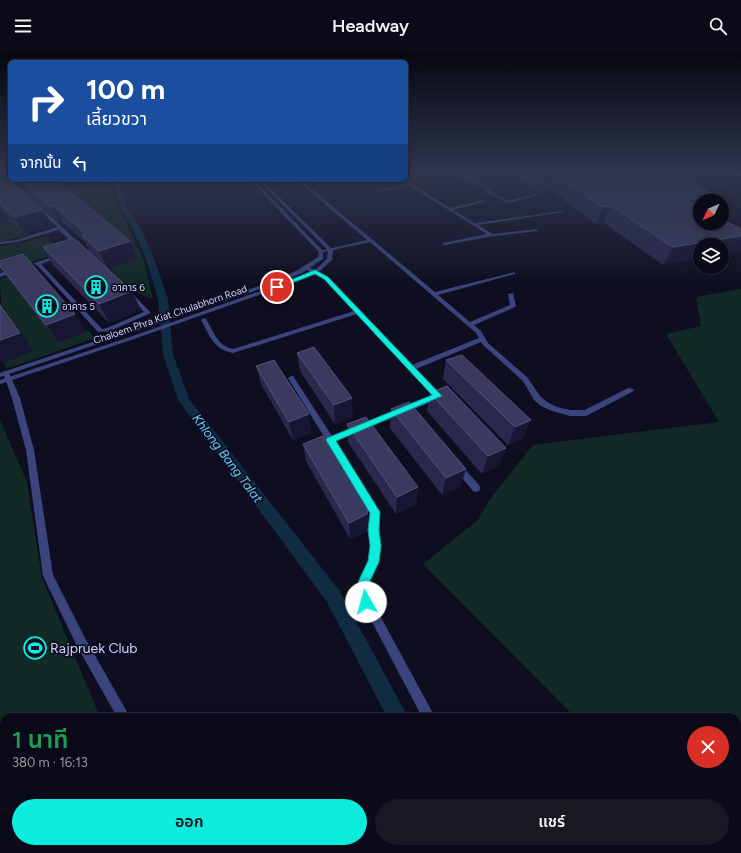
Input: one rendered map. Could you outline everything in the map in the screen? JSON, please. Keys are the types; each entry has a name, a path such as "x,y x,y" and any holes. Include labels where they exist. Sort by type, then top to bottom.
{"street":[{"path":"43,212 82,249 77,251"},
{"path":"283,212 321,252 370,241"},
{"path":"293,212 331,250"},
{"path":"337,212 479,332 494,352 524,379 540,401 555,409 570,413 586,413 630,390"},
{"path":"456,212 489,233 491,235 489,236"},
{"path":"475,224 559,212"},
{"path":"0,243 16,241 60,228"},
{"path":"444,244 536,230"},
{"name":"Chaloem Phra Kiat Chulabhorn Road","path":"4,377 315,272 329,260 331,250"},
{"name":"Chaloem Phra Kiat Chulabhorn Road","path":"204,309 307,268 321,258 321,252"},
{"path":"26,267 65,254"},
{"path":"38,263 100,331 108,330 148,312 126,291"},
{"path":"307,268 326,278 411,368 441,396 413,411 330,440"},
{"path":"0,275 20,269"},
{"path":"435,294 513,273"},
{"path":"470,324 513,306 511,294"},
{"path":"204,320 218,346 224,350 233,351 358,312"},
{"path":"411,368 483,339"},
{"path":"4,377 16,398 30,450 48,576 81,642 122,713"},
{"path":"291,378 375,512 374,530 376,546 373,562 364,580 363,589 366,602 427,713"},
{"path":"450,457 476,488"}],"green space":[{"path":"0,212 7,212 30,235 0,242"},
{"path":"58,212 121,212 144,261 153,299 131,290 105,264 129,256"},
{"path":"46,236 62,252 0,272 0,246 17,244"},
{"path":"11,275 66,338 88,330 95,338 6,369 3,361 0,279"},
{"path":"741,289 741,713 571,713 423,564 478,520 490,499 533,445 719,422 666,334 701,326 696,297"},
{"name":"Rajpruek Club","path":"0,420 27,482 42,578 98,713 0,713"}],"building":[{"path":"9,212 33,212 14,217"},
{"path":"61,212 95,212 130,241 99,251 82,235 86,234"},
{"path":"621,212 693,212 693,230 729,230 729,223 741,229 741,236 729,238 693,238 693,244 673,247"},
{"path":"74,238 132,291 99,304 43,247"},
{"name":"อาคาร 5","path":"23,254 75,314 46,325 0,266 0,261"},
{"path":"0,305 20,333 0,340"},
{"path":"314,347 352,398 334,405 297,353"},
{"path":"462,355 531,420 515,427 446,360"},
{"path":"274,360 309,414 289,422 256,366"},
{"path":"447,386 506,448 488,456 430,393"},
{"path":"409,402 466,469 446,478 391,409"},
{"path":"366,417 418,487 397,497 347,424"},
{"path":"323,436 368,507 367,514 349,523 303,444"}],"waterway":[{"name":"Khlong Bang Talat","path":"127,212 136,227 149,256 163,299 168,354 184,400 333,596 396,713"}],"place":[{"name":"อาคาร 6","path":"96,287"},
{"name":"อาคาร 5","path":"47,306"},
{"name":"Rajpruek Club","path":"35,648"}],"route":[{"path":"277,287 315,272 326,278 438,396 330,440 375,512 374,530 376,546 373,562 364,580 363,589 366,602"}]}
